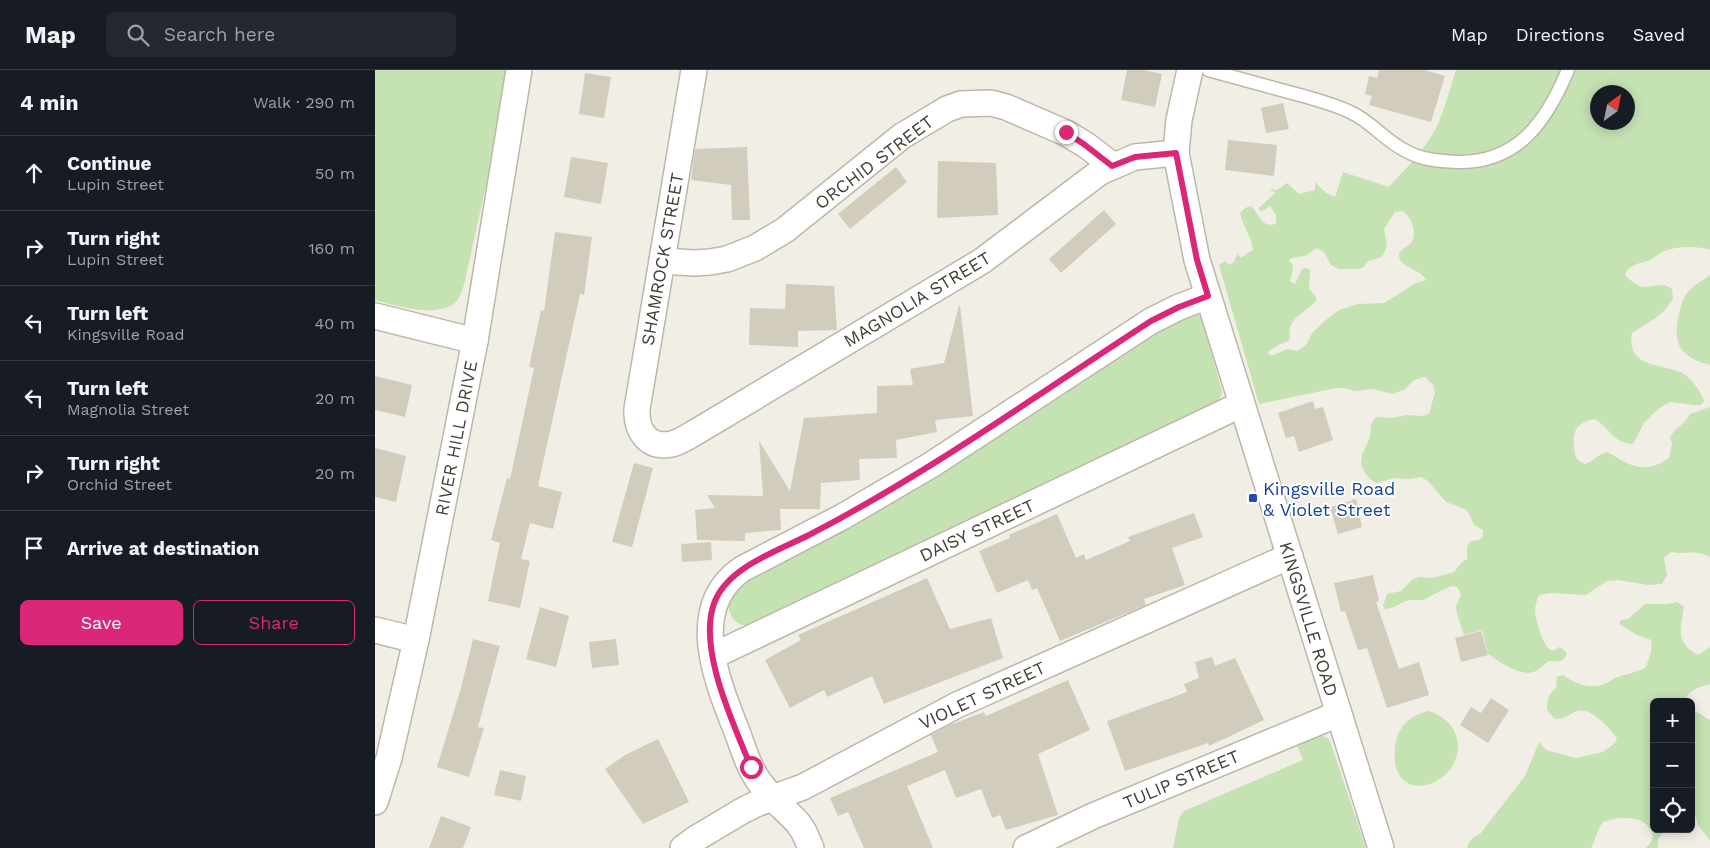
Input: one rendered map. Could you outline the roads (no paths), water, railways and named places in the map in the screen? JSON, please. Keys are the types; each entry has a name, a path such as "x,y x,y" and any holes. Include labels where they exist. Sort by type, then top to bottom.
{"street":[{"name":"RIVER HILL DRIVE","path":"375,802 389,758 416,640 475,341 519,70"},
{"name":"KINGSVILLE ROAD","path":"1190,70 1179,120 1176,153 1197,260 1381,848"},
{"name":"SHAMROCK STREET","path":"653,443 647,439 639,428 637,409 662,261 701,71"},
{"name":"ORCHID STREET","path":"662,261 710,262 727,259 761,244 785,230 902,136 947,109 961,104 991,103 1006,107 1066,132 1112,166"},
{"name":"MAGNOLIA STREET","path":"653,443 661,445 672,444 686,438 982,261 1085,182 1112,166 1135,157 1176,153"},
{"path":"811,848 798,823 759,781 751,767 723,696 713,656 710,623 712,611 721,590 733,575 842,517 948,454 1151,321 1179,307 1208,296"},
{"path":"375,316 475,341"},
{"name":"DAISY STREET","path":"713,656 1242,404"},
{"name":"VIOLET STREET","path":"683,848 742,811 810,784 965,701 1289,556"},
{"path":"375,630 416,640"},
{"name":"TULIP STREET","path":"1026,848 1102,813 1338,714"}],"lane":[{"path":"1208,70 1315,100 1350,112 1369,123 1405,151 1428,160 1468,162 1498,156 1513,149 1526,138 1555,100 1568,70"}],"place":[{"name":"Kingsville Road & Violet Street","path":"1253,498"}]}
